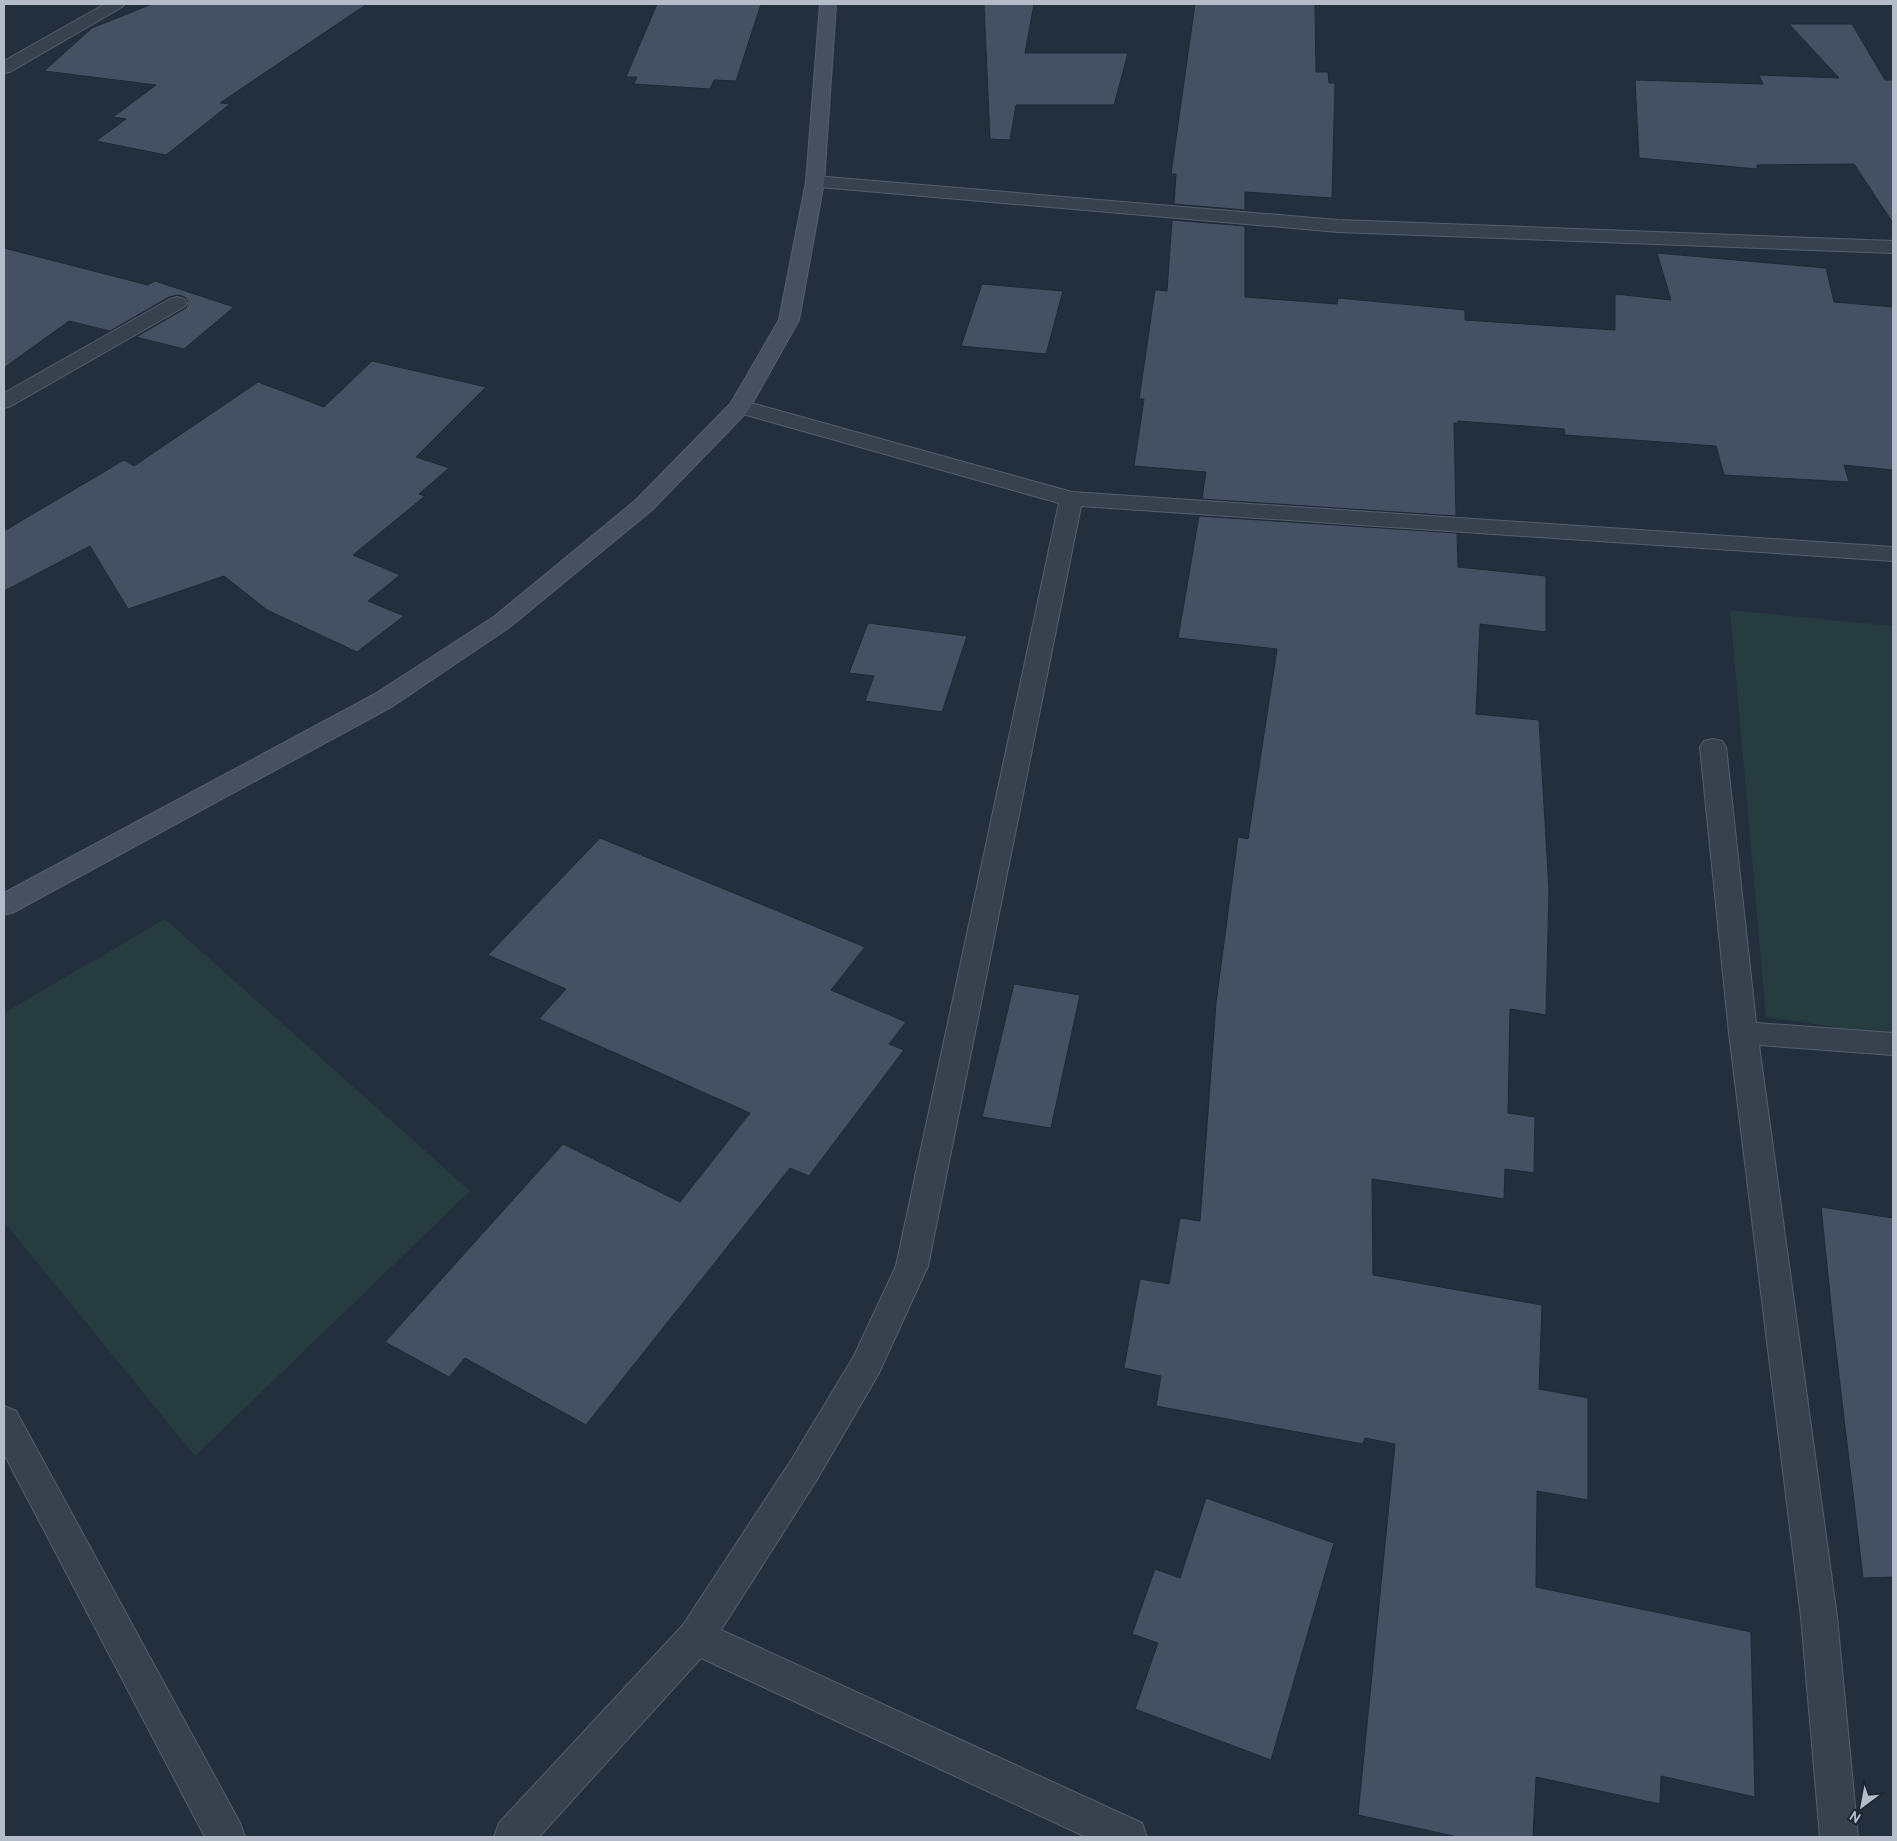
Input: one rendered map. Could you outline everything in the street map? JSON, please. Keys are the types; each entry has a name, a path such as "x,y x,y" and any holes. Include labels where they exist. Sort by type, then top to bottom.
{"street":[{"path":"4,68 116,4"},
{"path":"4,905 384,700 503,621 644,505 740,406 789,320 815,182 828,4"},
{"path":"815,182 1338,226 1893,247"},
{"path":"4,402 177,303"},
{"path":"740,406 1072,499 1893,554"},
{"path":"513,1837 696,1637 804,1470 866,1366 912,1266 1072,499"},
{"path":"1713,748 1743,1033 1819,1617 1838,1837"},
{"path":"1743,1033 1893,1044"},
{"path":"4,1422 226,1837"},
{"path":"696,1637 1128,1837"}],"green space":[{"path":"1730,610 1893,626 1893,1036 1766,1017"},
{"path":"165,919 470,1191 195,1456 4,1222 4,1013"}],"building":[{"path":"152,4 367,4 220,103 230,104 166,155 96,141 126,119 113,117 156,85 44,71 92,28"},
{"path":"657,4 761,4 736,81 714,80 710,89 634,84 637,77 626,77"},
{"path":"984,4 1034,4 1025,53 1128,53 1114,105 1016,105 1010,140 990,139"},
{"path":"1195,4 1315,4 1316,72 1328,72 1329,83 1335,83 1332,198 1245,192 1245,210 1174,204 1176,174 1171,174"},
{"path":"1789,24 1852,24 1885,80 1893,80 1893,223 1854,164 1757,165 1757,169 1639,158 1635,80 1763,84 1759,75 1839,78"},
{"path":"1172,220 1245,226 1245,297 1337,304 1338,298 1465,310 1465,320 1615,330 1615,294 1671,300 1657,253 1826,268 1834,302 1893,307 1893,470 1844,465 1849,482 1724,475 1716,446 1565,435 1564,429 1458,421 1458,423 1454,423 1456,516 1202,499 1206,472 1134,466 1144,399 1139,399 1155,290 1167,291"},
{"path":"4,248 148,285 155,281 234,307 184,349 136,337 186,308 188,302 185,297 178,295 169,297 110,331 69,321 4,368"},
{"path":"982,284 1063,291 1046,354 961,346"},
{"path":"372,361 486,387 416,457 449,468 419,494 425,496 353,555 400,575 368,601 404,616 357,652 267,610 224,576 128,609 90,546 4,591 4,531 124,460 134,466 258,382 324,407"},
{"path":"1199,516 1457,533 1458,567 1546,576 1546,632 1480,624 1476,714 1539,720 1549,890 1546,1015 1510,1009 1508,1113 1535,1117 1534,1173 1505,1169 1504,1199 1372,1179 1373,1275 1542,1305 1539,1389 1588,1398 1588,1500 1537,1491 1536,1587 1751,1632 1755,1797 1661,1776 1660,1804 1536,1777 1533,1837 1458,1837 1358,1815 1395,1444 1365,1438 1363,1444 1156,1406 1161,1376 1124,1368 1140,1279 1169,1284 1180,1218 1200,1221 1216,1003 1238,837 1248,839 1277,649 1178,638"},
{"path":"868,623 967,636 942,712 865,701 874,676 849,673"},
{"path":"600,838 865,947 831,990 906,1022 889,1044 904,1050 809,1176 790,1168 586,1425 465,1358 449,1377 385,1342 563,1144 680,1202 750,1113 539,1019 566,989 488,955"},
{"path":"1014,984 1080,995 1051,1128 982,1117"},
{"path":"1821,1207 1893,1218 1893,1577 1863,1578"},
{"path":"1206,1498 1334,1543 1271,1760 1135,1709 1158,1643 1132,1634 1155,1569 1180,1578"}]}
